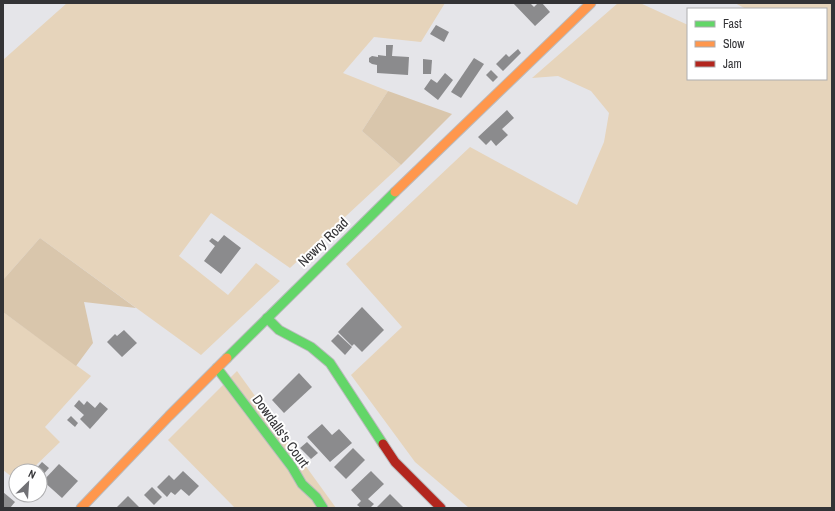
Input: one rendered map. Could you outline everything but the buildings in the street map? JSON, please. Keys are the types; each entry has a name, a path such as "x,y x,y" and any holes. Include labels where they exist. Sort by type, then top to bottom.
{"main road":[{"name":"Newry Road","path":"81,508 217,368 322,263 591,3"},
{"path":"267,318 279,330 311,347 330,363 395,462 441,508"},
{"name":"Dowdalls's Court","path":"217,368 292,467 302,484 316,496 323,508"}],"shaded area":[{"path":"67,3 445,3 421,42 374,37 343,73 388,91 362,131 401,165 290,268 211,213 179,256 228,295 256,263 280,281 201,355 40,238 3,280 3,60"},
{"path":"618,3 640,3 687,25 687,80 827,80 827,8 744,8 735,3 832,3 832,508 469,508 415,462 351,375 402,327 346,264 470,147 577,205 604,142 609,113 591,91 558,76 532,78"},
{"path":"388,91 452,114 401,165 362,131"},
{"path":"40,238 136,308 84,302 93,343 76,366 3,312 3,280"},
{"path":"3,312 91,376 45,427 60,442 38,463 8,463 8,474 3,470"},
{"path":"237,371 336,508 235,508 168,440"}],"traffic: fast":[{"path":"227,358 395,192"},
{"path":"267,318 279,330 311,347 330,363 383,444"},
{"path":"217,368 292,467 302,484 316,497 323,508"}],"traffic: slow":[{"path":"395,192 591,3"},
{"path":"81,508 227,358"}],"traffic: jam":[{"path":"383,444 395,462 441,508"}]}
